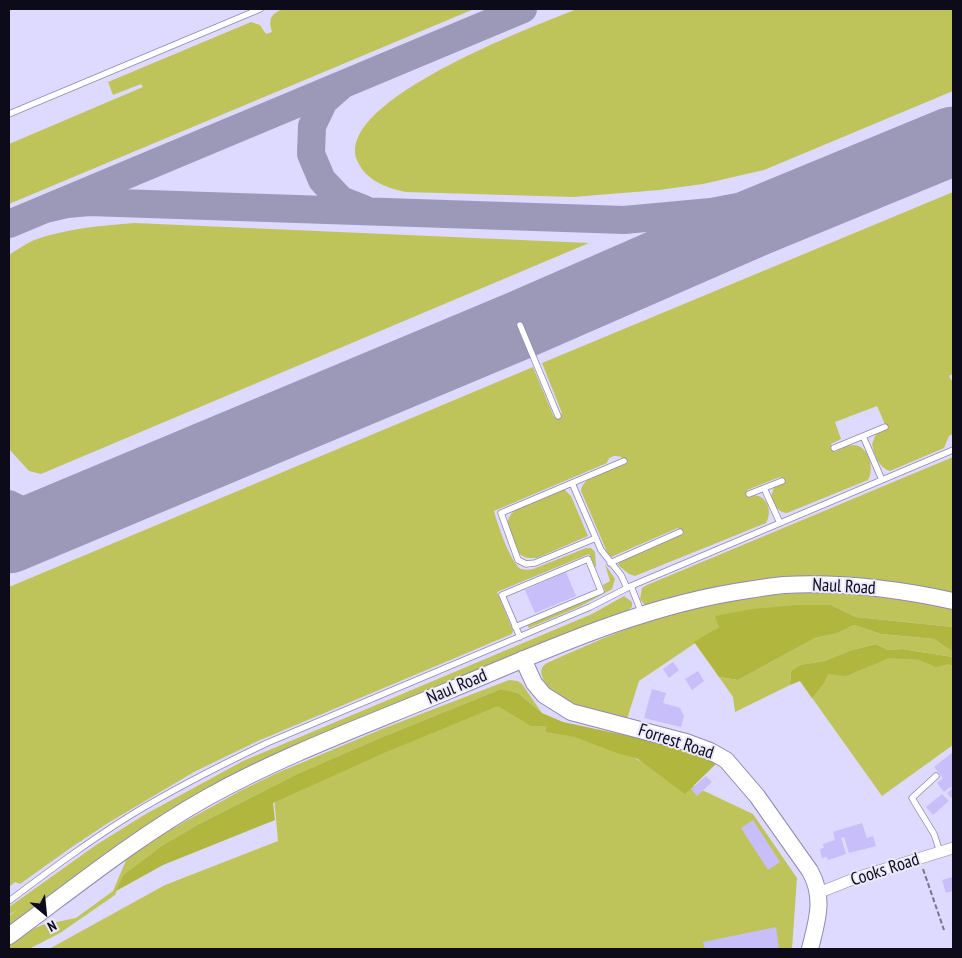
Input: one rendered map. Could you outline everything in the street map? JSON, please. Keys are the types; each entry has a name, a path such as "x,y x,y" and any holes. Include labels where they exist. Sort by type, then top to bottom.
{"street":[{"name":"Naul Road","path":"9,936 152,832 210,796 269,766 523,659 643,614 719,594 782,585 845,585 896,591 953,601"},
{"name":"Forrest Road","path":"523,659 534,683 544,695 571,712 686,742 710,751 726,760 757,796 816,882 819,910 810,949"},
{"name":"Cooks Road","path":"818,893 856,878 953,848"}],"lane":[{"path":"9,114 260,9"},
{"path":"520,325 558,416"},
{"path":"834,448 885,427"},
{"path":"864,436 882,480"},
{"path":"9,901 56,865 132,814 267,743 520,637 590,607 629,587 953,450"},
{"path":"596,538 535,563 526,564 518,560 501,513 624,461"},
{"path":"749,494 782,480"},
{"path":"572,483 601,550 629,587 643,614"},
{"path":"764,488 780,523"},
{"path":"610,562 680,532"},
{"path":"515,626 601,591 588,559 502,594 515,626 520,637"},
{"path":"936,776 912,798 934,834 940,852"}],"path":[{"path":"919,859 944,930"}],"green space":[{"path":"283,9 474,9 9,204 9,144 143,87 141,84 113,95 108,82 251,22 260,25 266,34 272,32 270,23 272,17"},
{"path":"577,9 953,9 953,91 764,170 703,184 659,190 573,197 406,192 377,182 365,173 357,160 358,137 376,113 406,90 443,68 483,48"},
{"path":"953,192 953,374 949,376 951,380 953,379 953,434 949,436 944,448 890,471 883,467 878,460 872,444 876,434 887,429 877,406 835,422 841,439 831,444 834,452 851,445 859,446 863,449 867,453 871,464 868,480 787,513 775,506 771,497 774,487 782,483 780,477 747,490 749,496 760,496 764,499 769,513 766,523 635,576 629,574 618,565 621,559 680,532 678,528 611,557 607,552 581,491 582,486 591,478 624,464 621,457 612,457 607,463 494,511 509,552 517,566 521,569 533,569 586,548 591,548 595,552 596,566 589,554 497,592 513,631 512,634 258,741 194,772 108,823 20,884 15,882 9,887 9,587 533,367 554,417 562,413 542,363"},
{"path":"135,223 589,243 41,474 29,471 9,449 9,255 32,241 57,233 83,228"},
{"path":"953,457 953,596 860,581 652,605 645,605 640,599 642,588 647,585"},
{"path":"564,489 571,496 588,536 537,558 523,556 516,549 512,539 508,524 510,516 515,510"},
{"path":"605,564 615,579 612,589 581,606 529,628 527,625 605,591 603,585 610,581"},
{"path":"810,592 882,597 953,609 953,627 856,617 831,605 716,616 719,627 639,681 626,722 591,711 566,700 547,685 542,676 542,668 547,663 621,631 678,611 725,600"},
{"path":"624,596 632,602 632,607 622,615 269,763 9,930 9,916 17,910 9,915 9,907 96,845 144,815 243,761 592,614"},
{"path":"854,625 881,634 934,639 953,652 953,657 902,649 888,650 876,644 852,650 824,661 800,665 791,671 790,685 735,712 733,697 719,677 738,680 815,638 838,633"},
{"path":"885,657 953,663 953,745 882,796 800,681"},
{"path":"509,680 518,681 522,684 542,713 518,693 501,689 297,774 199,824 163,845 123,875 115,895 60,933 29,949 9,949 9,945 33,929 42,925 76,918 113,891 127,858 161,835 240,791 277,773 382,729"},
{"path":"499,703 632,757 753,814 797,878 792,949 49,949 165,885 278,841 274,797"}],"shaded area":[{"path":"798,605 831,605 856,617 953,627 953,652 934,639 881,634 854,625 838,633 815,638 738,680 719,677 694,642 719,627 715,616 752,609"},
{"path":"876,644 888,650 902,649 953,657 953,666 949,664 936,667 919,660 889,658 846,676 828,674 824,683 812,698 800,681 790,685 791,671 800,665 824,661 852,650"},
{"path":"501,689 518,693 542,713 563,722 680,747 718,762 685,794 638,759 575,737 546,732 546,726 531,726 498,706 386,752 273,803 275,820 163,865 116,891 123,875 163,845 199,824 297,774"}],"building":[{"path":"566,572 576,596 535,613 525,590"},
{"path":"673,662 679,670 669,678 663,669"},
{"path":"698,671 704,681 692,690 685,679"},
{"path":"652,689 666,693 663,703 680,708 684,716 681,727 644,718"},
{"path":"953,752 953,796 951,798 947,793 952,789 950,787 944,792 937,783 943,778 934,767"},
{"path":"706,776 712,782 697,796 691,789"},
{"path":"942,794 949,801 933,815 926,807"},
{"path":"753,820 780,862 768,870 741,828"},
{"path":"862,823 867,838 873,836 876,846 849,853 844,837 841,838 846,854 828,860 827,857 822,858 820,849 824,848 823,844 835,840 833,832"},
{"path":"953,877 953,891 946,893 942,880"},
{"path":"776,927 779,949 705,949 703,942"}],"taxiway":[{"path":"9,224 523,9"},
{"path":"340,87 324,101 312,126 311,154 322,180 341,200 364,209"},
{"path":"42,210 67,204 89,202 624,220 711,212 801,195 902,163"},
{"path":"9,504 55,521"}],"runway":[{"path":"9,539 520,325 756,222 953,141"}]}
